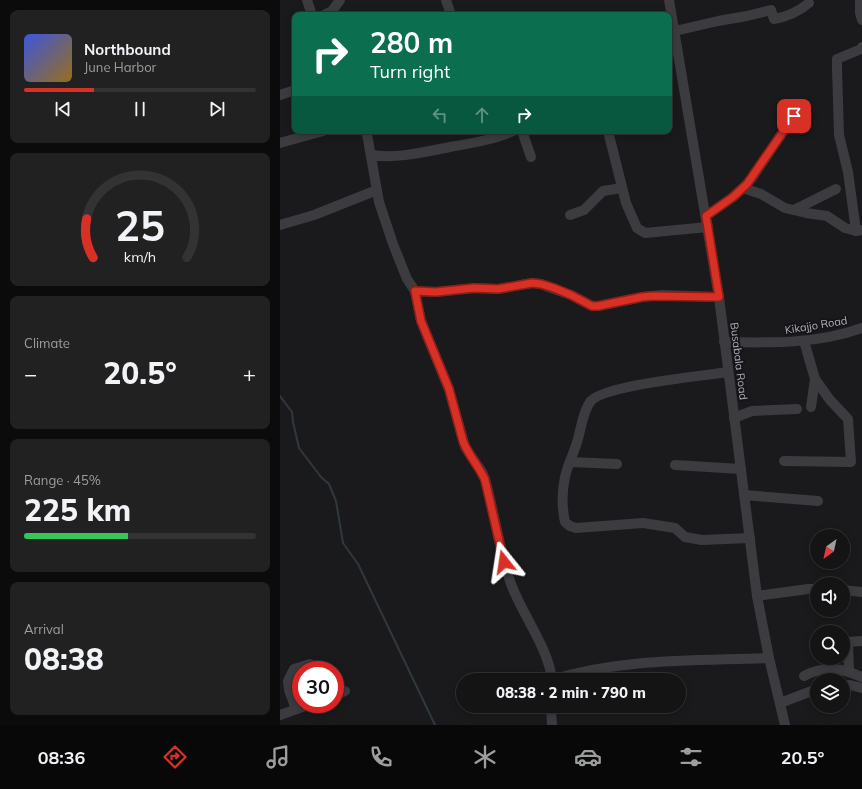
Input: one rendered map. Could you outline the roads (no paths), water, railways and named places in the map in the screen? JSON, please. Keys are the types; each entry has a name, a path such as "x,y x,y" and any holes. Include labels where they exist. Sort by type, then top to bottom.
{"street":[{"path":"306,0 311,12"},
{"path":"330,12 340,0"},
{"path":"446,0 450,12"},
{"name":"Busabala Road","path":"670,0 671,12"},
{"path":"860,0 860,13 862,20"},
{"path":"674,31 771,10 774,19 784,17 798,12 809,3"},
{"name":"Busabala Road","path":"672,24 719,297 757,596 769,658 785,725"},
{"path":"743,188 761,194 774,203 794,210 827,216 845,228 859,230 839,135 837,59 861,49 862,47"},
{"path":"280,95 292,91"},
{"path":"706,216 733,197 752,178 794,116"},
{"path":"280,143 312,134"},
{"path":"370,134 371,155 379,202 402,268 415,291 421,321 449,389 465,447 482,472 485,480 501,550 511,584 542,650 550,673"},
{"path":"371,155 390,156 412,154 487,140 507,134"},
{"path":"523,134 531,157"},
{"path":"609,134 626,203 637,228 645,233 708,227"},
{"path":"570,215 584,210 603,191 622,188"},
{"path":"794,210 836,188"},
{"path":"280,225 314,215 377,190"},
{"path":"415,291 436,292 474,288 498,289 532,283 554,288 592,306 642,297 719,297"},
{"name":"Kikajjo Road","path":"724,342 780,343 804,341 851,332 862,328"},
{"path":"784,461 851,462 848,419 830,400 815,379 804,341"},
{"path":"728,372 623,388 598,396 591,401 584,412 580,436 565,476 562,507 565,522 576,528 643,523 675,528 685,537 702,540 750,538"},
{"path":"811,407 815,379"},
{"path":"734,418 752,411 797,409"},
{"path":"570,462 617,464"},
{"path":"674,465 741,469"},
{"path":"744,495 818,501"},
{"path":"757,596 810,589"},
{"path":"850,591 862,592"},
{"path":"849,672 848,642 862,641"},
{"path":"576,673 646,662 694,659 729,660 769,658"},
{"path":"804,676 829,668 849,672 862,677"},
{"path":"292,673 288,681 292,698"},
{"path":"850,685 862,688"},
{"path":"780,703 810,692"},
{"path":"280,715 292,710"},
{"path":"551,713 552,725"}],"waterway":[{"path":"280,396 292,412 299,448 321,477 329,484 336,501 343,543 358,564 435,725"}]}
